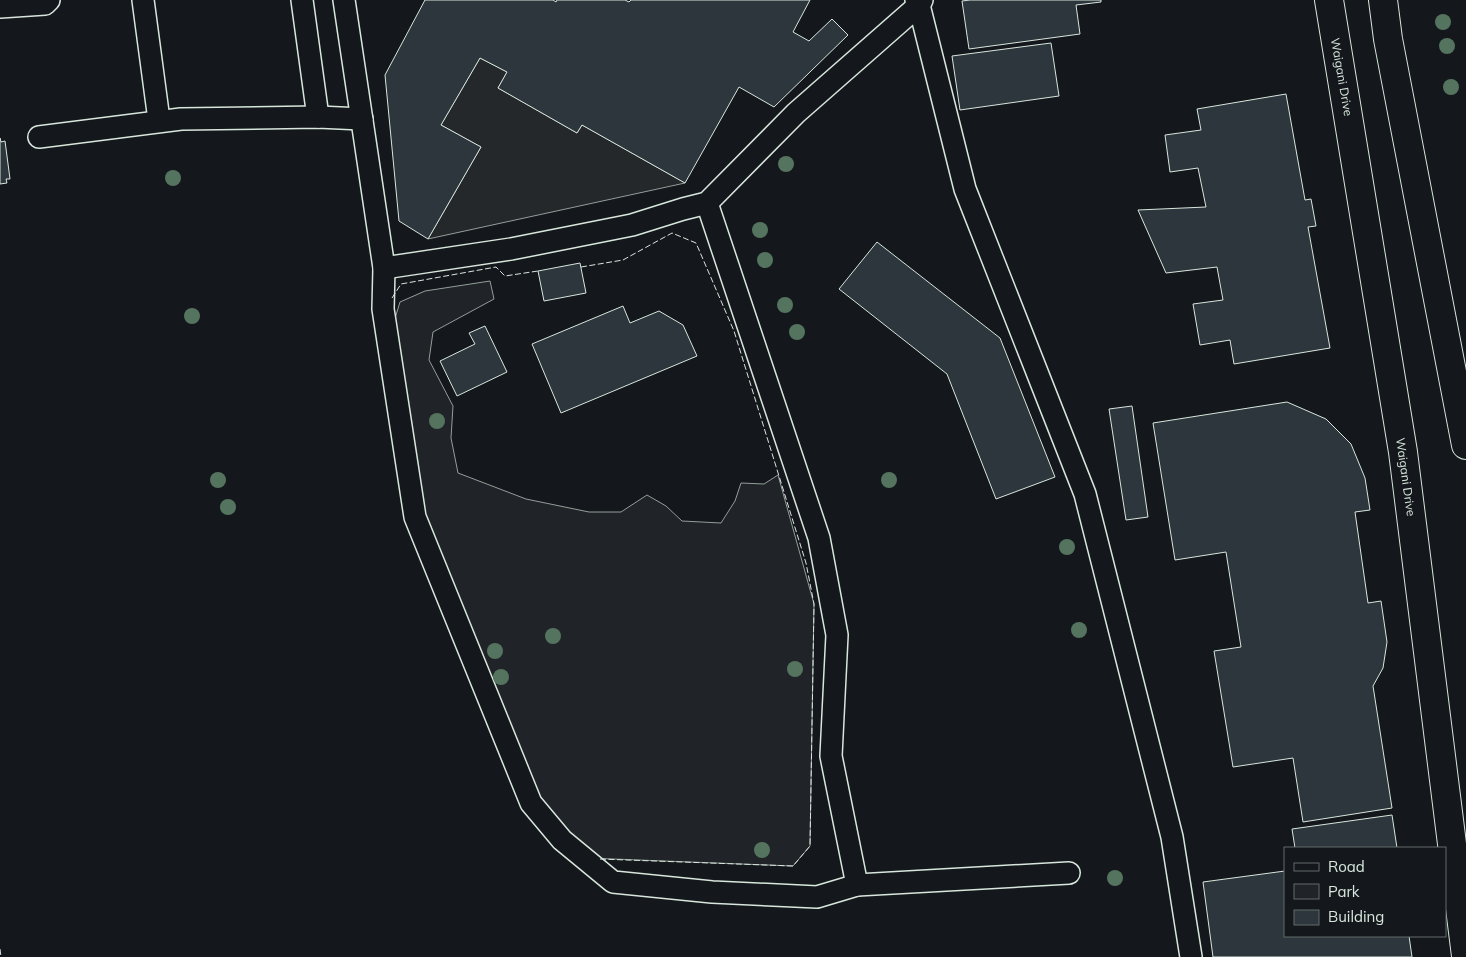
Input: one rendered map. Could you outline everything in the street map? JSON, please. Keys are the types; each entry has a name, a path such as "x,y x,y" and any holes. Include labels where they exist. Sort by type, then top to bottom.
{"highway":[{"name":"Waigani Drive","path":"1329,0 1404,452 1466,956"},
{"path":"1383,0 1388,39 1466,445"}],"street":[{"path":"0,7 45,4 49,0"},
{"path":"143,0 159,120"},
{"path":"302,0 318,117"},
{"path":"344,0 384,268 383,309 415,518 532,803 562,840 613,882 712,892 817,897 858,885 1069,873"},
{"path":"384,268 511,249 623,227 706,203 796,113 919,2 965,189 1085,494 1172,837 1191,957"},
{"path":"39,137 159,120 318,117 362,119"},
{"path":"706,203 819,538 836,635 831,756 858,885"}],"green space":[{"path":"490,281 494,299 433,332 429,360 453,406 451,438 458,473 526,499 589,512 621,512 647,495 666,506 682,521 721,523 735,501 741,483 764,484 778,475 814,604 810,846 793,866 588,858 538,805 418,516 393,325 400,302 425,291"}],"shaded area":[{"path":"480,58 507,72 498,88 577,133 582,125 685,183 428,239 481,147 441,125"}],"building":[{"path":"425,0 553,0 556,2 557,0 625,0 629,2 631,0 810,0 793,32 809,41 832,19 848,35 774,107 739,87 685,183 582,125 577,133 498,88 507,72 480,58 441,125 481,147 428,239 399,221 385,75"},
{"path":"1101,0 1101,2 1076,5 1080,34 969,49 962,1"},
{"path":"1051,43 1059,96 960,110 952,56"},
{"path":"1286,94 1305,200 1311,199 1316,226 1308,227 1330,348 1234,364 1230,340 1200,345 1193,304 1223,300 1217,267 1166,273 1138,210 1206,207 1198,168 1170,172 1165,135 1201,130 1197,109"},
{"path":"0,138 1,142 5,141 10,179 6,179 7,183 0,184"},
{"path":"877,242 1000,338 1055,477 996,499 947,374 839,289"},
{"path":"580,263 586,293 544,301 538,271"},
{"path":"623,306 630,323 659,311 683,325 697,356 561,413 532,344"},
{"path":"485,326 507,372 457,396 440,361 475,344 469,333"},
{"path":"1287,402 1326,419 1351,444 1365,478 1370,510 1355,512 1368,603 1381,601 1387,642 1383,668 1373,686 1392,808 1303,822 1293,758 1233,767 1214,651 1241,647 1226,552 1175,560 1153,423"},
{"path":"1132,406 1148,517 1126,520 1109,409"},
{"path":"1392,815 1397,847 1295,847 1292,829"},
{"path":"1284,871 1284,937 1409,937 1412,957 1213,957 1203,882"}],"fence":[{"path":"581,267 623,260 672,233 696,243 734,331 806,563 814,604 810,846 793,866 599,859"},
{"path":"392,298 401,284 496,267 505,276 538,271"},
{"path":"0,949 1,957"}]}
